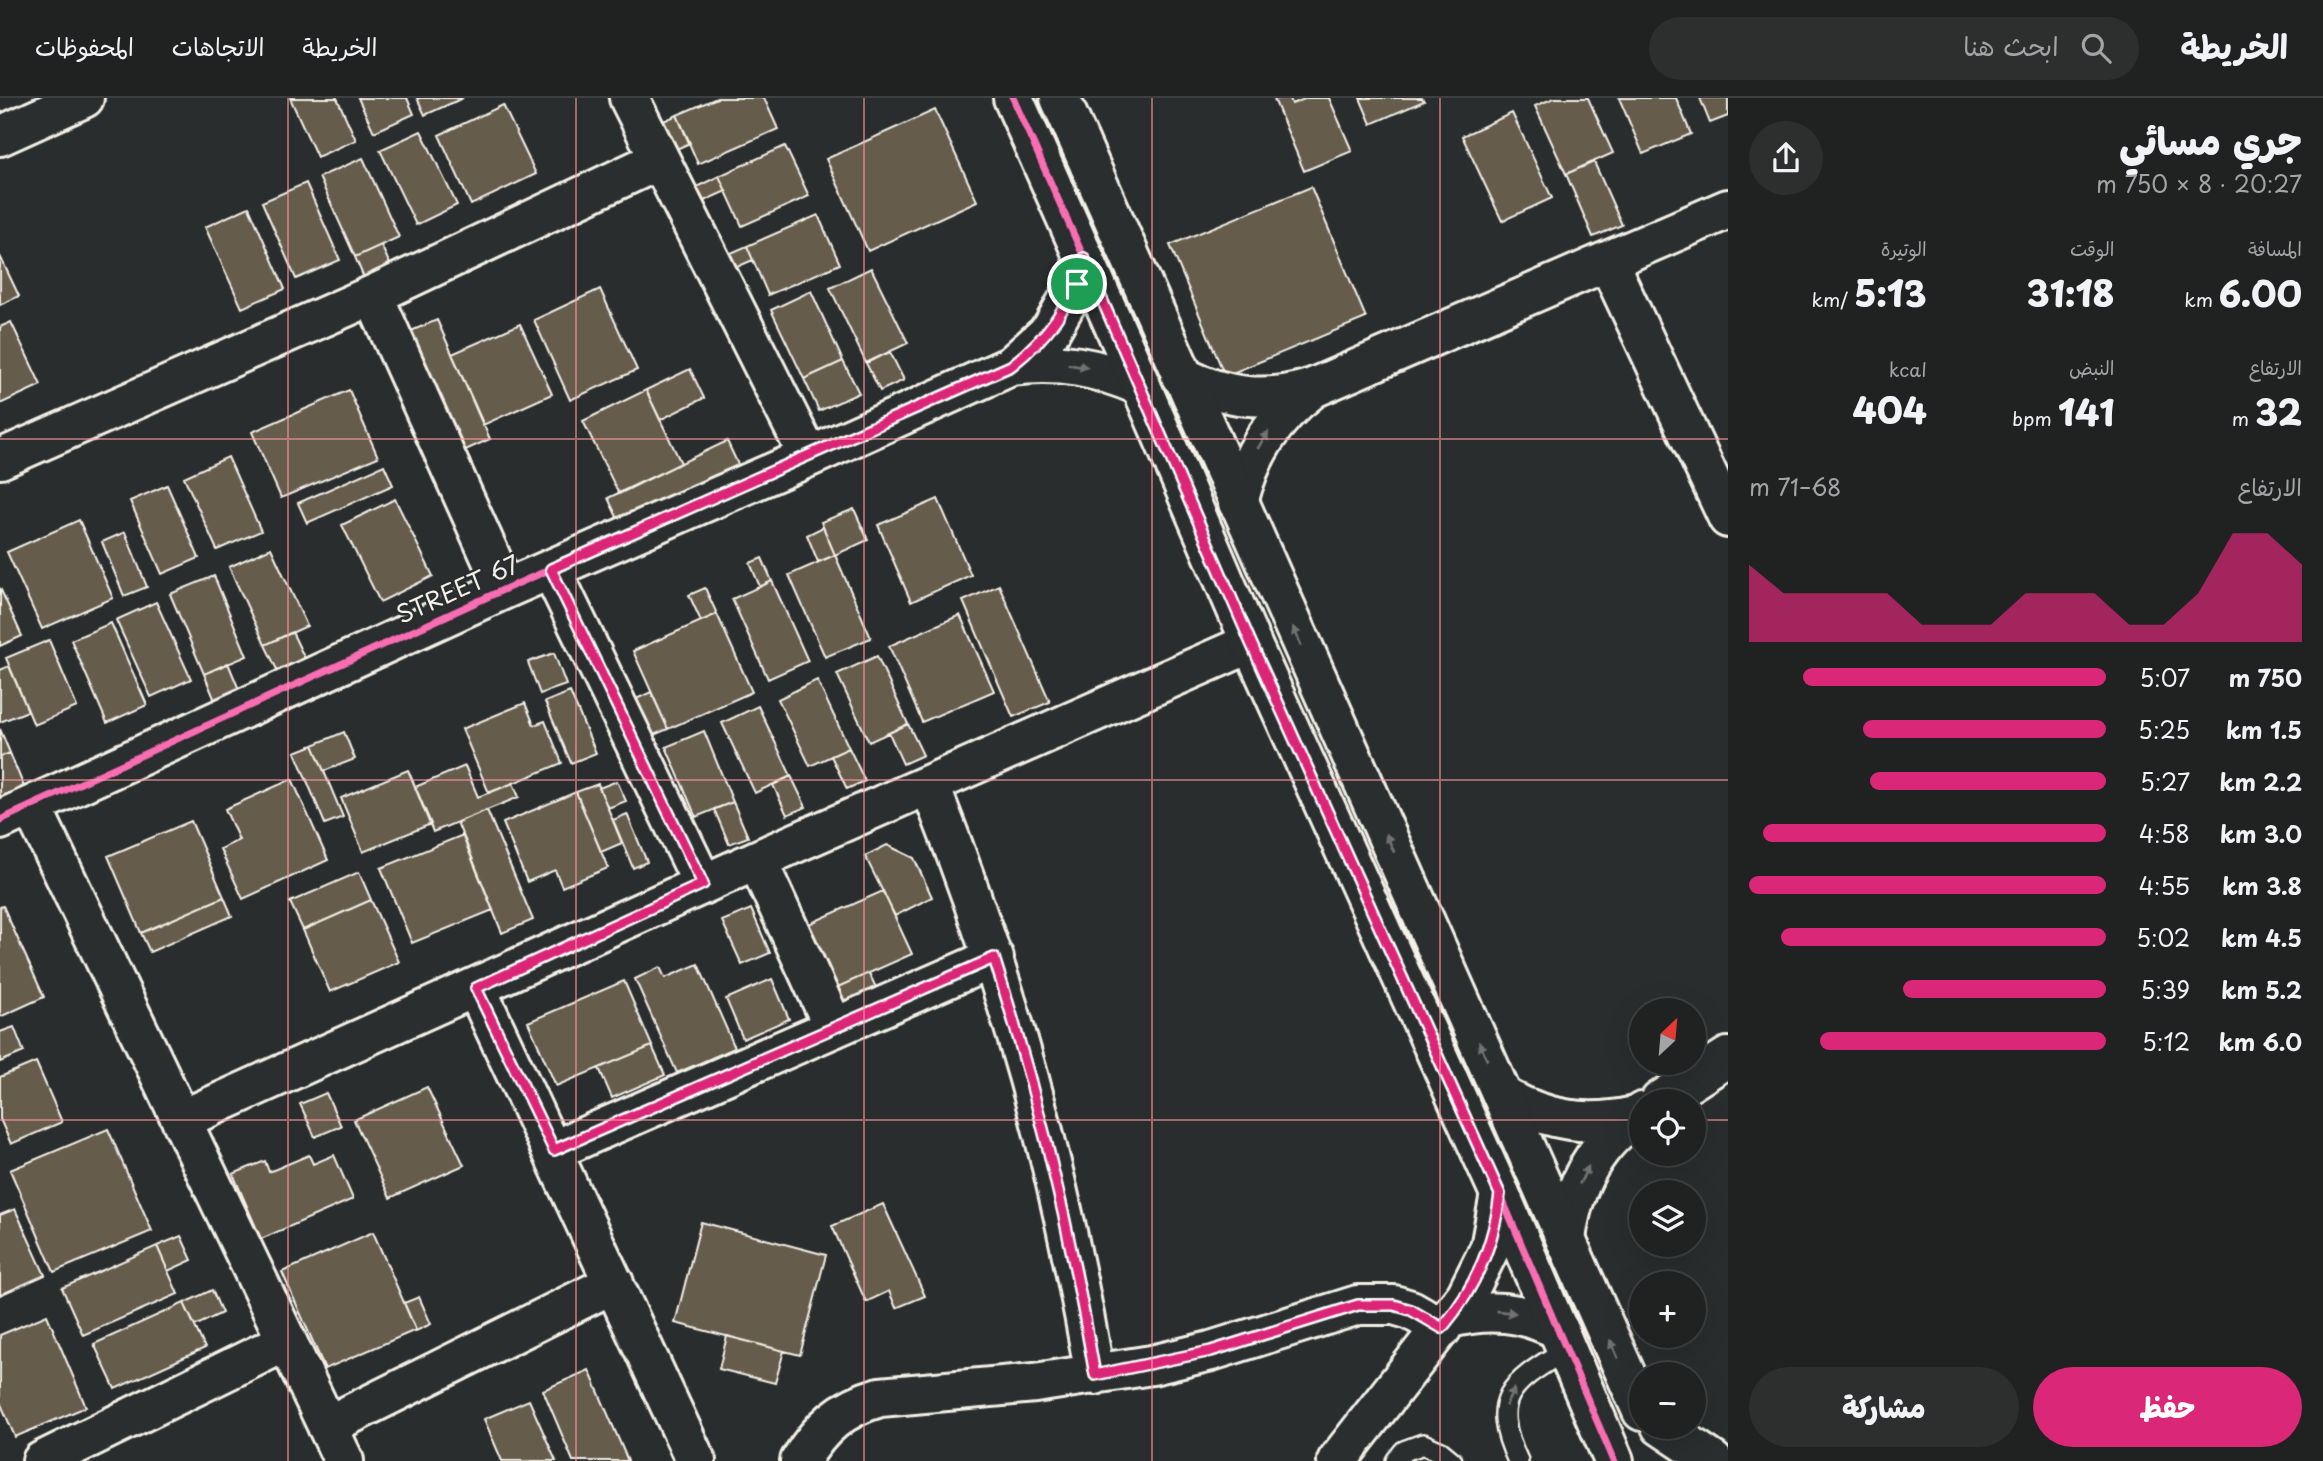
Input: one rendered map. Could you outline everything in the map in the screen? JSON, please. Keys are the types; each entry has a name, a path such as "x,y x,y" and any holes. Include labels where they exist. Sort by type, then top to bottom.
{"street":[{"path":"0,136 84,98"},
{"path":"1013,98 1251,643 1500,1194 1614,1461"},
{"path":"1060,98 1629,1382"},
{"path":"631,99 809,457"},
{"path":"0,459 373,295 659,160"},
{"path":"1181,376 1223,393 1246,397 1292,395 1728,209"},
{"path":"1011,366 1051,330 1077,284 1084,258"},
{"path":"1608,262 1728,518"},
{"path":"373,295 505,589"},
{"path":"1011,366 1044,362 1077,364 1110,373 1141,386"},
{"name":"STREET 67","path":"16,814 505,589 1011,366"},
{"path":"1238,503 1252,458 1263,438 1294,402 1313,388"},
{"path":"551,569 703,884"},
{"path":"181,1120 703,884 1251,643"},
{"path":"930,786 994,958 1049,1147 1080,1290 1095,1375"},
{"path":"16,814 181,1120 344,1461"},
{"path":"757,860 834,1028"},
{"path":"554,1150 994,958"},
{"path":"476,988 554,1150 696,1461"},
{"path":"1678,1089 1728,1057"},
{"path":"1504,1097 1545,1116 1567,1121 1590,1123 1629,1114"},
{"path":"1566,1240 1569,1216 1586,1170 1616,1131 1629,1122"},
{"path":"1337,1461 1446,1323 1480,1273 1497,1221 1500,1194"},
{"path":"327,1426 614,1283"},
{"path":"800,1461 826,1424 860,1403 901,1394 1095,1375 1211,1351 1358,1305 1385,1304 1446,1323 1494,1311 1517,1313 1563,1340"},
{"path":"41,1461 287,1341"},
{"path":"1654,1439 1664,1461"},
{"path":"1680,1439 1713,1461"}],"lane":[{"path":"1518,1461 1504,1424 1505,1408 1520,1379 1563,1340"},
{"path":"1395,1461 1404,1451 1423,1444 1441,1452 1452,1461"}],"building":[{"path":"290,98 337,98 356,140 317,157"},
{"path":"358,98 407,98 414,114 374,132"},
{"path":"417,98 463,98 425,115"},
{"path":"717,98 764,98 778,129 698,164 677,115"},
{"path":"1290,98 1292,104 1307,98 1329,98 1352,151 1304,171 1274,99"},
{"path":"1360,98 1422,98 1424,101 1371,124"},
{"path":"1554,98 1588,98 1613,153 1566,174 1535,106"},
{"path":"1619,98 1676,98 1691,134 1643,154"},
{"path":"1700,98 1728,98 1728,116 1710,123"},
{"path":"503,105 536,174 471,205 439,135"},
{"path":"935,110 977,201 868,251 826,159"},
{"path":"1512,113 1552,198 1502,221 1462,136"},
{"path":"677,115 690,143 663,155 650,127"},
{"path":"421,131 457,205 416,225 380,150"},
{"path":"785,146 809,196 742,226 719,176"},
{"path":"363,158 399,237 355,257 319,177"},
{"path":"1594,162 1622,225 1593,237 1566,174"},
{"path":"719,176 726,191 693,206 686,192"},
{"path":"306,183 340,260 296,279 262,202"},
{"path":"1311,187 1366,318 1225,376 1170,245"},
{"path":"249,207 285,289 242,308 205,227"},
{"path":"818,215 840,264 768,295 747,246"},
{"path":"381,245 393,271 366,283 355,257"},
{"path":"747,246 753,260 723,273 717,259"},
{"path":"0,256 19,296 0,305"},
{"path":"871,268 908,343 866,363 830,288"},
{"path":"600,289 637,370 570,400 534,320"},
{"path":"811,291 843,361 804,379 771,310"},
{"path":"437,320 490,439 459,453 406,333"},
{"path":"11,322 41,385 0,404 0,327"},
{"path":"520,324 552,394 483,425 452,354"},
{"path":"890,352 904,380 880,391 866,363"},
{"path":"843,361 859,393 819,411 804,379"},
{"path":"690,369 704,398 660,420 646,390"},
{"path":"349,390 378,457 281,498 252,432"},
{"path":"646,390 681,463 619,494 583,421"},
{"path":"727,441 742,473 623,530 608,498"},
{"path":"228,457 261,531 217,550 184,477"},
{"path":"384,465 393,485 307,523 298,503"},
{"path":"167,485 199,558 162,574 130,501"},
{"path":"395,499 433,576 380,602 342,525"},
{"path":"938,499 971,575 911,602 878,525"},
{"path":"854,509 868,540 835,555 821,522"},
{"path":"79,520 113,598 42,629 7,552"},
{"path":"823,527 835,555 818,562 807,535"},
{"path":"125,532 147,587 124,596 102,542"},
{"path":"271,548 307,626 265,645 229,567"},
{"path":"835,555 871,638 825,657 789,575"},
{"path":"762,558 772,581 760,587 750,563"},
{"path":"214,576 247,656 204,674 170,594"},
{"path":"772,581 808,661 768,679 732,599"},
{"path":"999,585 1050,702 1013,717 963,601"},
{"path":"0,588 22,636 0,646"},
{"path":"705,588 717,614 701,621 689,595"},
{"path":"156,602 191,679 151,697 116,620"},
{"path":"717,614 752,692 668,729 633,651"},
{"path":"960,615 994,691 922,722 889,646"},
{"path":"111,623 147,705 107,723 71,640"},
{"path":"292,632 307,663 280,676 265,645"},
{"path":"49,640 77,707 34,725 6,658"},
{"path":"554,653 566,685 540,694 528,662"},
{"path":"877,656 908,724 869,742 837,674"},
{"path":"228,663 240,692 216,703 204,674"},
{"path":"9,666 28,711 0,722 0,670"},
{"path":"817,680 849,748 810,766 778,699"},
{"path":"570,692 596,753 571,763 545,702"},
{"path":"651,692 668,729 649,737 632,701"},
{"path":"525,703 534,725 545,721 562,763 489,793 462,729"},
{"path":"758,706 791,776 755,793 722,723"},
{"path":"908,724 923,755 903,764 889,733"},
{"path":"0,729 10,753 0,757"},
{"path":"704,731 733,802 696,817 666,747"},
{"path":"344,732 355,759 324,771 313,745"},
{"path":"313,745 343,817 325,824 295,752"},
{"path":"849,748 865,781 847,789 831,756"},
{"path":"10,753 27,794 0,805 0,757"},
{"path":"465,766 478,797 513,783 519,797 433,832 415,787"},
{"path":"408,770 431,824 363,852 341,798"},
{"path":"791,776 806,807 787,815 773,785"},
{"path":"292,779 328,860 243,899 220,849 239,840 225,809"},
{"path":"617,781 626,801 608,808 599,788"},
{"path":"598,784 622,843 601,852 576,792"},
{"path":"576,792 608,868 562,887 555,870 527,882 503,823"},
{"path":"733,802 748,837 729,844 714,809"},
{"path":"487,810 533,920 502,933 457,822"},
{"path":"627,814 647,862 633,868 613,820"},
{"path":"191,821 224,897 141,933 108,856"},
{"path":"463,835 493,910 412,943 381,868"},
{"path":"887,845 914,858 932,897 895,916 865,856"},
{"path":"359,872 371,900 303,930 290,902"},
{"path":"883,891 912,954 831,990 802,927"},
{"path":"224,897 232,916 150,952 141,933"},
{"path":"371,900 399,962 330,992 303,930"},
{"path":"3,906 44,997 0,1017 0,907"},
{"path":"751,909 770,953 742,965 722,921"},
{"path":"698,964 735,1048 677,1073 635,979 660,967 665,978"},
{"path":"869,973 879,994 840,1011 831,990"},
{"path":"772,979 789,1019 743,1039 726,999"},
{"path":"624,981 652,1046 556,1086 528,1022"},
{"path":"14,1027 24,1052 0,1062 0,1032"},
{"path":"652,1046 665,1075 612,1098 599,1068"},
{"path":"36,1062 62,1122 11,1144 0,1119 0,1077"},
{"path":"427,1087 464,1165 390,1198 354,1120"},
{"path":"326,1093 341,1126 315,1137 300,1104"},
{"path":"108,1129 152,1231 54,1272 10,1170"},
{"path":"309,1155 313,1164 334,1155 353,1199 261,1239 233,1174 265,1161 269,1172"},
{"path":"883,1204 925,1296 896,1308 889,1291 866,1302 832,1226"},
{"path":"15,1209 45,1275 0,1295 0,1215"},
{"path":"701,1222 826,1255 800,1355 675,1323"},
{"path":"373,1232 416,1330 325,1369 282,1272"},
{"path":"181,1236 192,1260 168,1271 157,1246"},
{"path":"157,1246 178,1294 83,1335 62,1288"},
{"path":"212,1290 222,1313 195,1326 184,1303"},
{"path":"419,1297 431,1324 416,1331 404,1303"},
{"path":"184,1303 205,1348 115,1389 94,1344"},
{"path":"47,1315 86,1407 15,1437 0,1402 0,1335"},
{"path":"727,1336 784,1351 775,1383 719,1369"},
{"path":"589,1370 628,1461 573,1461 543,1390"},
{"path":"529,1400 556,1461 502,1461 484,1419"}],"cycle path":[{"path":"1013,98 1251,643 1500,1194 1614,1461"},
{"path":"0,820 505,589 1011,366 1051,330 1077,284 1084,258"}],"route":[{"path":"1084,258 1251,643 1500,1194 1497,1221 1480,1273 1442,1328 1411,1310 1394,1305 1358,1305 1211,1351 1095,1375 1063,1207 1043,1123 994,958 554,1150 476,988 703,884 551,569 1011,366 1051,330 1077,284 1084,258"}]}
